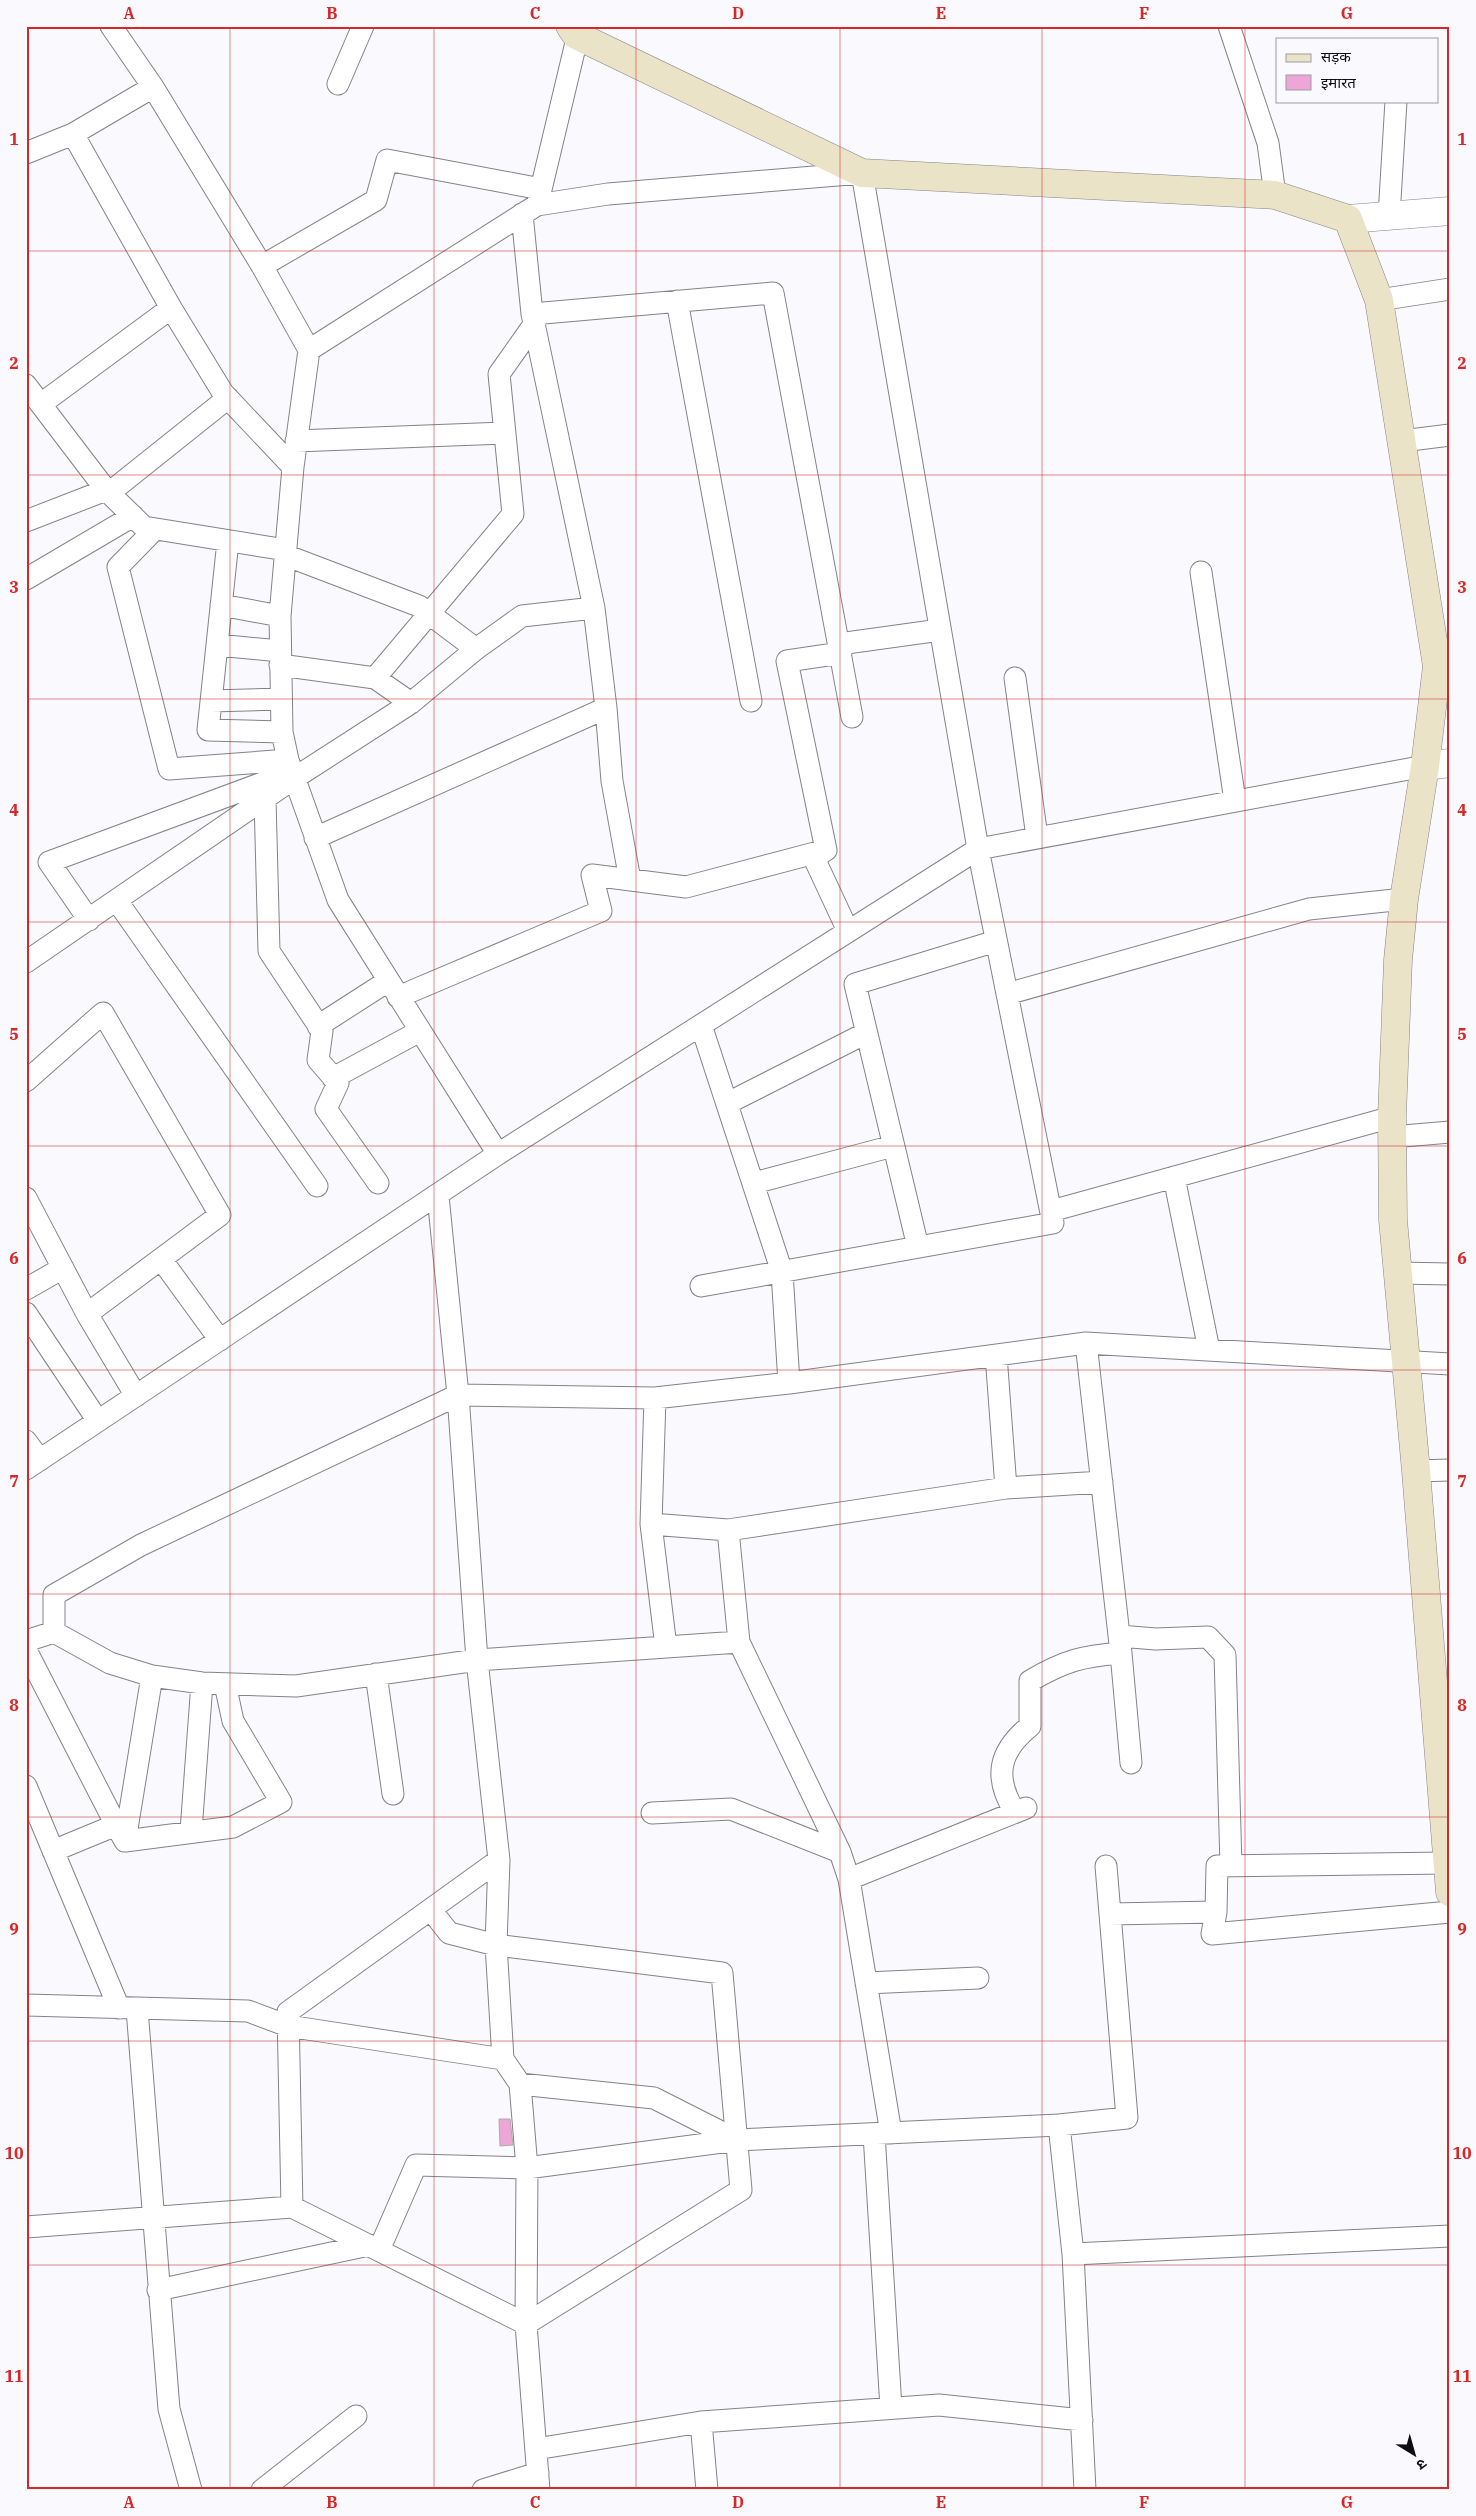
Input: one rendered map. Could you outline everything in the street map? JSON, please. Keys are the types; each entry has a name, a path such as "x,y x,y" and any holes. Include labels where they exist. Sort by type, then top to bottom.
{"main road":[{"path":"575,29 862,173 1275,196 1348,219 1357,237 1379,300 1402,441 1443,665 1438,765 1404,899 1398,960 1392,1127 1393,1220 1416,1471 1442,1684 1450,1892"}],"street":[{"path":"111,26 153,87 262,266 308,350 293,467 280,616 282,732 291,770 338,900 498,1154"},
{"path":"338,84 363,26"},
{"path":"1229,26 1268,143 1275,196"},
{"path":"575,29 534,203 534,319 594,608 606,708 612,782 630,880"},
{"path":"26,153 73,134 153,87"},
{"path":"1389,216 1396,102"},
{"path":"73,134 171,308 228,398 293,467"},
{"path":"262,266 376,200 387,160 534,203 608,194 862,173 978,848 1053,1223 702,1286"},
{"path":"308,350 534,203"},
{"path":"1348,219 1450,211"},
{"path":"1379,300 1450,288"},
{"path":"534,319 773,293 852,717"},
{"path":"677,302 751,701"},
{"path":"41,404 171,308"},
{"path":"375,678 513,514 499,374 534,319"},
{"path":"26,385 108,491 144,527 285,552 419,606 476,648"},
{"path":"26,522 108,491 228,398"},
{"path":"296,441 504,433"},
{"path":"1402,441 1450,434"},
{"path":"26,579 133,516"},
{"path":"155,529 118,568 169,769 291,770"},
{"path":"228,541 208,730 282,732"},
{"path":"1201,572 1234,801"},
{"path":"221,605 280,616"},
{"path":"89,920 49,862 291,770 411,703 476,648 522,616 594,608"},
{"path":"826,850 788,661 940,630"},
{"path":"217,645 375,678 411,703"},
{"path":"1015,678 1038,837"},
{"path":"211,702 281,699"},
{"path":"315,838 606,708"},
{"path":"26,1440 33,1465 438,1196 498,1154 978,848 1438,765"},
{"path":"26,962 118,901 264,799 291,770"},
{"path":"264,799 269,951 322,1031 318,1060 338,1083 326,1109 378,1183"},
{"path":"318,1026 393,989 600,911 592,875 686,887 826,850"},
{"path":"826,850 814,858 848,931"},
{"path":"1007,994 1309,908 1404,899"},
{"path":"118,901 317,1186"},
{"path":"918,1247 855,984 996,941"},
{"path":"26,1080 103,1013 220,1215 86,1314"},
{"path":"701,1025 782,1272 790,1383"},
{"path":"333,1078 420,1031"},
{"path":"728,1103 866,1033"},
{"path":"1051,1211 1174,1177 1392,1127 1450,1132"},
{"path":"754,1183 893,1146"},
{"path":"1174,1177 1209,1350"},
{"path":"438,1196 458,1395 477,1660 499,1860 496,1945 503,2059 520,2084 527,2168 526,2324 539,2481 483,2490"},
{"path":"26,1198 86,1314 136,1396"},
{"path":"161,1259 220,1340"},
{"path":"26,1289 63,1268"},
{"path":"1398,1273 1450,1274"},
{"path":"26,1313 98,1422"},
{"path":"1086,1343 1120,1644 1130,1763"},
{"path":"54,1632 54,1595 141,1546 458,1395 655,1398 790,1383 1086,1343 1450,1364"},
{"path":"996,1355 1006,1488"},
{"path":"655,1398 651,1524 666,1647"},
{"path":"1416,1471 1450,1470"},
{"path":"651,1524 728,1530 1006,1488 1102,1482"},
{"path":"728,1530 739,1642 840,1852 849,1879 866,1983 882,2134 891,2408"},
{"path":"26,1641 54,1632 110,1663 152,1676 202,1684 296,1686 477,1660 739,1642"},
{"path":"849,1879 1021,1810 1006,1799 1001,1764 1013,1740 1030,1726 1030,1681 1068,1662 1120,1644 1156,1639 1208,1636 1226,1655 1231,1866"},
{"path":"26,1650 121,1833"},
{"path":"376,1674 392,1794"},
{"path":"121,1833 152,1676"},
{"path":"191,1831 202,1684"},
{"path":"53,1851 121,1833 191,1831 233,1826 281,1802 233,1721 225,1684"},
{"path":"26,1786 53,1851 128,2008 153,2219 169,2409 191,2490"},
{"path":"652,1813 731,1809 840,1852"},
{"path":"292,2207 288,2012 499,1860"},
{"path":"1448,1863 1217,1866 1216,1912 1212,1934 1450,1912"},
{"path":"374,2248 416,2165 527,2168 737,2140 1059,2125 1127,2118 1106,1866"},
{"path":"431,1910 449,1933 496,1945 722,1973 741,2190 526,2324"},
{"path":"1110,1914 1216,1912"},
{"path":"866,1983 978,1978"},
{"path":"26,2006 248,2011 288,2026 503,2059"},
{"path":"520,2084 654,2098 737,2140"},
{"path":"1059,2125 1073,2254 1085,2490"},
{"path":"26,2227 153,2219 292,2207 526,2324"},
{"path":"1073,2254 1450,2236"},
{"path":"158,2290 374,2248"},
{"path":"536,2449 701,2422 939,2405 1082,2420"},
{"path":"262,2490 356,2416"},
{"path":"701,2422 708,2490"}],"building":[{"path":"499,2119 510,2119 513,2145 500,2146"}]}
